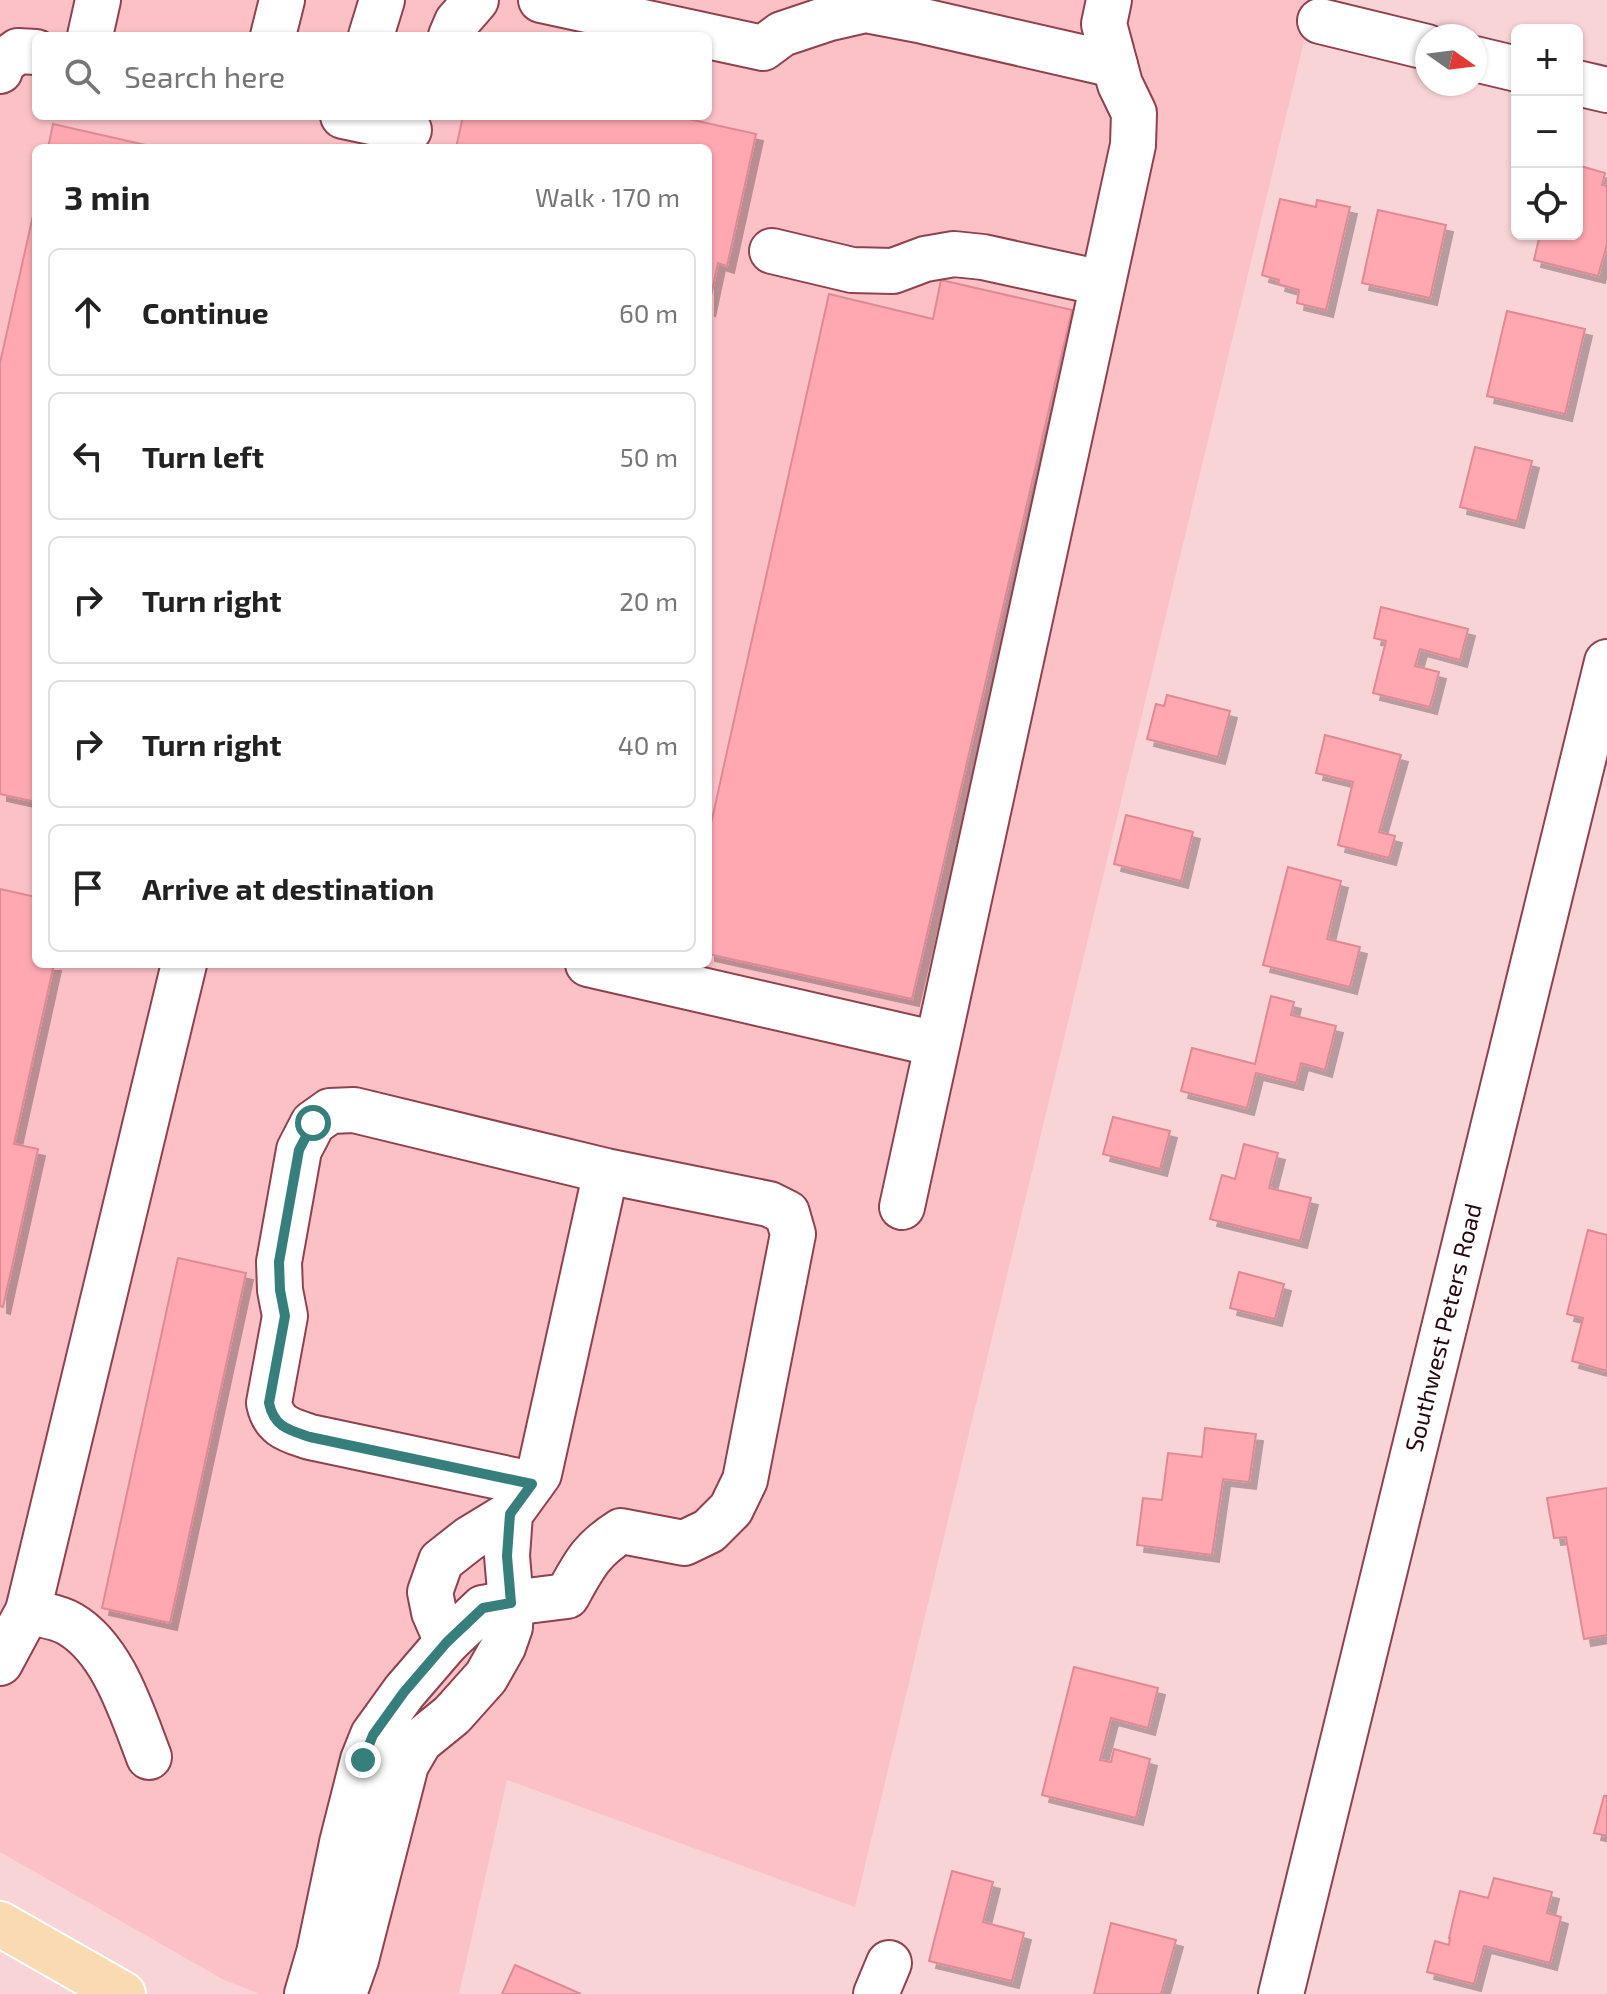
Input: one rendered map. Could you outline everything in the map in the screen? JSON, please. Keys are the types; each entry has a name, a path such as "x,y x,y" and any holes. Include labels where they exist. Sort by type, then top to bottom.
{"main road":[{"path":"0,1924 123,1994"}],"street":[{"path":"91,32 98,0"},
{"path":"274,32 282,0"},
{"path":"372,32 382,0"},
{"path":"453,32 457,22 476,0"},
{"path":"541,0 689,32"},
{"path":"902,1207 1133,145 1134,113 1120,84 1104,24 1109,0"},
{"path":"712,37 763,48 782,34 865,10 1115,65"},
{"path":"1320,21 1415,44"},
{"path":"0,71 2,63 18,51 32,52"},
{"path":"1487,62 1511,68"},
{"path":"1583,84 1607,90"},
{"path":"361,120 410,131"},
{"path":"772,251 852,270 893,271 925,259 954,254 983,257 1102,283"},
{"name":"Southwest Peters Road","path":"1281,1994 1607,662"},
{"path":"0,1663 28,1611 183,968"},
{"path":"605,968 937,1044"},
{"path":"307,1994 368,1747 404,1692 447,1642 483,1608 567,1596 584,1565 602,1543 621,1531 684,1543 709,1531 731,1509 745,1480 793,1234 787,1213 769,1204 606,1171 354,1110 330,1111 313,1123 299,1150 279,1262 285,1316 269,1403 272,1416 288,1430 521,1499"},
{"path":"447,1642 434,1612 430,1592 441,1561 521,1499 539,1474 606,1171"},
{"path":"344,1994 356,1960 406,1765 420,1741 452,1715 486,1677 503,1647 510,1627 507,1556 521,1499"},
{"path":"28,1611 68,1622 92,1640 123,1688 149,1757"}],"shaded area":[{"path":"0,0 1314,0 855,1907 507,1780 459,1994 260,1994 224,1980 0,1852"}],"building":[{"path":"462,120 693,120 756,134 727,266 718,263 712,291 712,144 457,144"},
{"path":"53,124 141,144 49,144"},
{"path":"1583,167 1605,173 1602,185 1607,186 1607,244 1598,276 1534,260 1539,240 1583,240"},
{"path":"1280,199 1316,207 1317,200 1350,207 1326,310 1297,303 1299,290 1262,275"},
{"path":"1378,210 1446,225 1430,298 1362,283"},
{"path":"32,220 32,801 0,794 0,363"},
{"path":"941,280 1072,310 912,999 712,955 712,819 829,294 933,319"},
{"path":"1507,311 1585,329 1565,414 1487,396"},
{"path":"1475,447 1532,461 1517,521 1460,507"},
{"path":"1381,607 1468,629 1460,660 1420,649 1415,666 1439,672 1430,707 1373,693 1386,641 1374,638"},
{"path":"1167,695 1230,711 1218,757 1147,739 1156,704 1164,706"},
{"path":"1325,735 1401,755 1379,832 1395,836 1389,858 1338,845 1353,782 1316,773"},
{"path":"1126,815 1193,832 1181,881 1114,864"},
{"path":"1288,867 1341,881 1327,939 1360,947 1350,987 1263,965"},
{"path":"0,889 32,896 32,968 53,968 14,1144 38,1149 3,1307 0,1306"},
{"path":"1271,996 1294,1002 1291,1015 1336,1026 1325,1070 1301,1063 1296,1083 1256,1073 1247,1108 1181,1091 1192,1048 1255,1064"},
{"path":"1113,1117 1170,1131 1160,1169 1103,1154"},
{"path":"1244,1144 1278,1153 1269,1188 1311,1198 1300,1241 1210,1219 1222,1175 1235,1179"},
{"path":"1588,1230 1607,1235 1607,1371 1572,1361 1583,1318 1567,1314"},
{"path":"178,1258 246,1273 170,1623 102,1608"},
{"path":"1239,1272 1284,1284 1275,1319 1230,1308"},
{"path":"1205,1428 1256,1434 1249,1482 1223,1479 1212,1555 1137,1545 1143,1498 1162,1500 1168,1453 1202,1457"},
{"path":"1607,1488 1607,1635 1584,1639 1566,1537 1554,1538 1547,1498"},
{"path":"1074,1667 1158,1688 1148,1728 1111,1718 1100,1760 1111,1762 1114,1749 1150,1759 1136,1818 1042,1795"},
{"path":"1604,1796 1607,1796 1607,1836 1594,1833"},
{"path":"952,1871 993,1882 983,1922 1024,1933 1012,1981 929,1961"},
{"path":"1494,1878 1552,1892 1547,1913 1561,1917 1550,1963 1484,1946 1474,1984 1427,1972 1435,1941 1449,1945 1460,1891 1488,1898"},
{"path":"1111,1923 1176,1940 1161,1994 1094,1994"},
{"path":"515,1965 581,1994 502,1994"}],"route":[{"path":"313,1123 299,1150 279,1262 285,1316 269,1403 272,1416 288,1430 310,1437 532,1484 510,1514 507,1556 511,1603 483,1608 447,1642 404,1692 373,1735 363,1760"}]}
